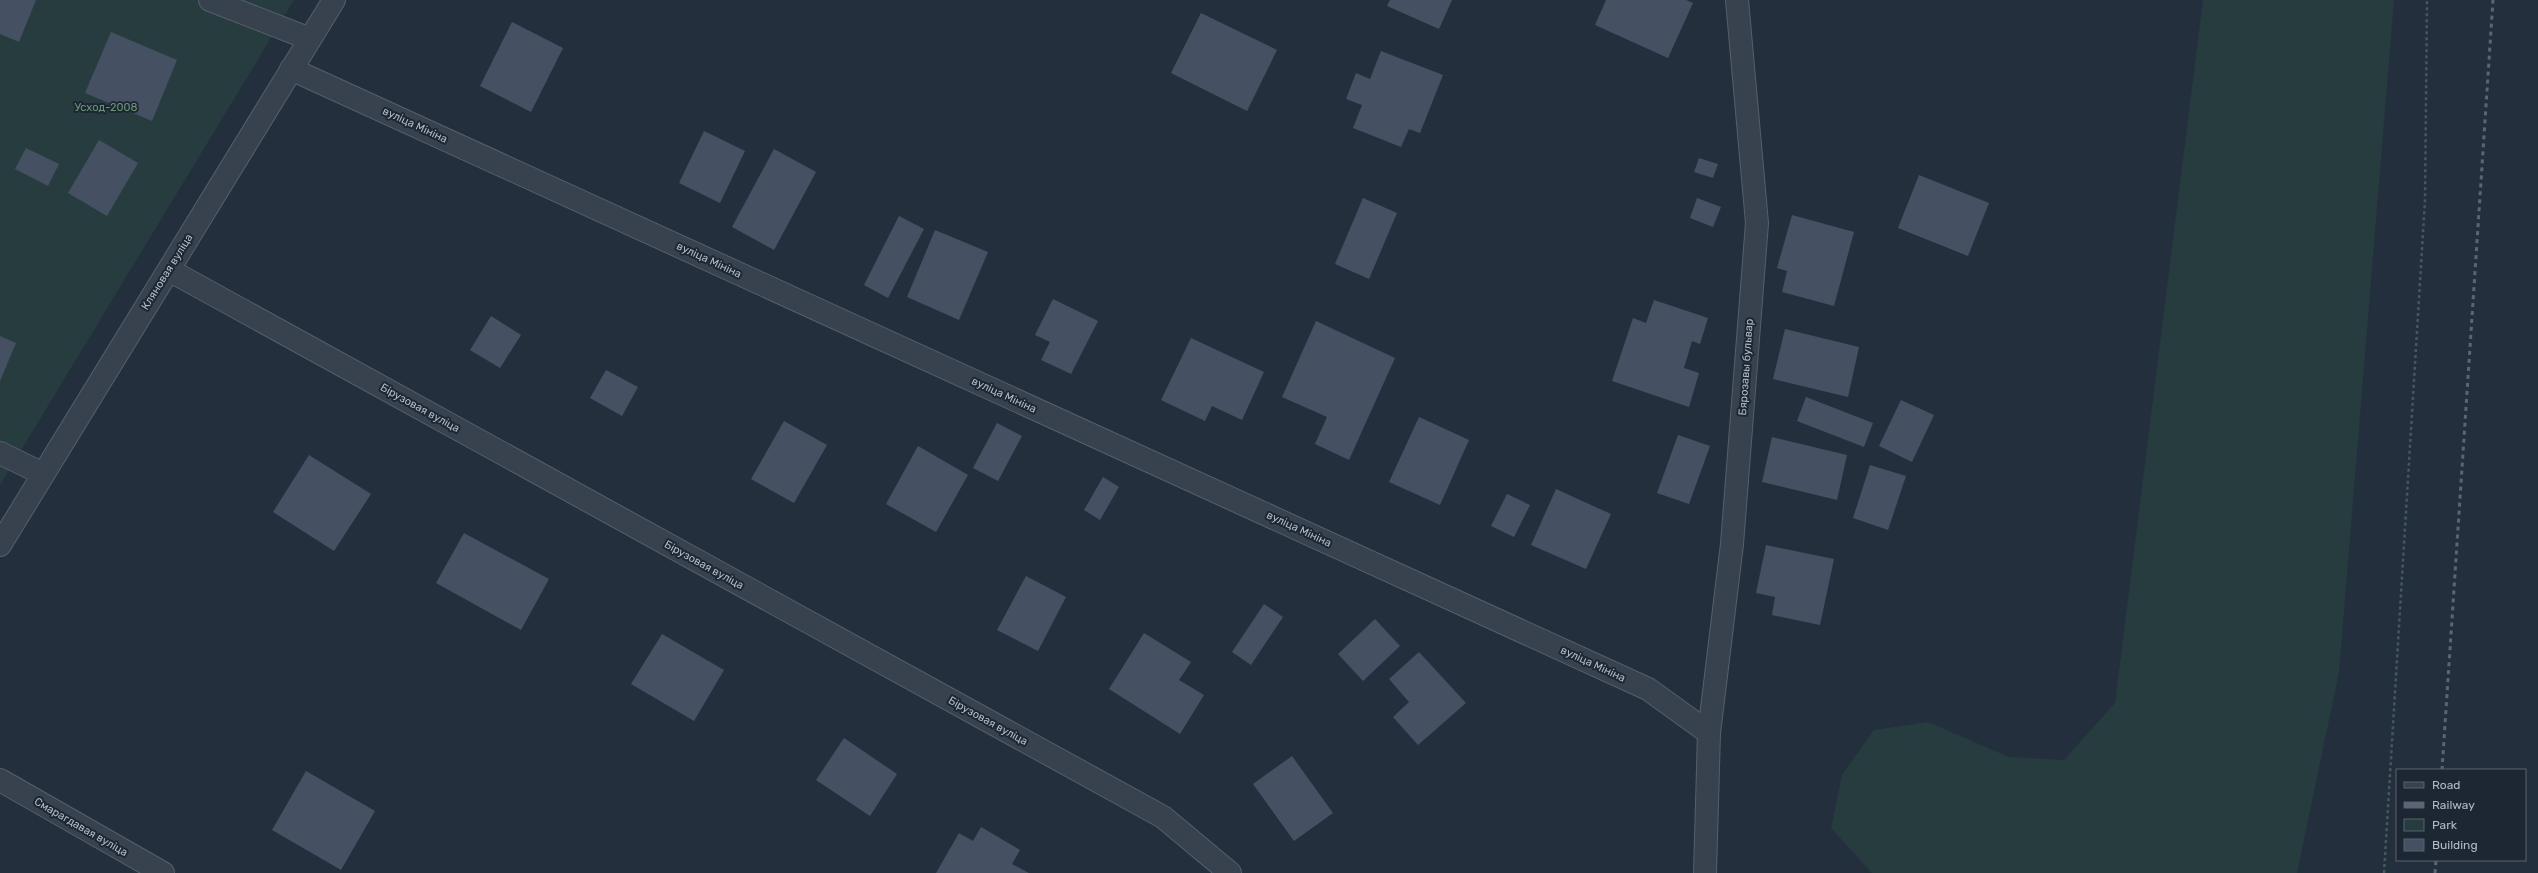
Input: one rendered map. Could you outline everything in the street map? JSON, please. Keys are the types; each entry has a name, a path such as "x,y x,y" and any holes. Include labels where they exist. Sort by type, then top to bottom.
{"street":[{"path":"210,0 310,40"},
{"name":"Кляновая вуліца","path":"0,545 334,0"},
{"name":"Бярозавы бульвар","path":"1705,873 1710,733 1732,544 1757,223 1737,0"},
{"name":"вуліца Мініна","path":"291,69 1648,689 1710,733"},
{"name":"Бірузовая вуліца","path":"168,270 1163,818 1230,873"},
{"path":"0,453 43,474"},
{"name":"Смарагдавая вуліца","path":"0,780 162,873"}],"path":[{"path":"2384,873 2426,200 2427,0"}],"green space":[{"name":"Усход-2008","path":"0,0 294,0 0,485"},
{"path":"2203,0 2394,0 2339,672 2297,873 1872,873 1831,828 1842,775 1874,730 1928,722 2009,757 2064,760 2115,703"}],"building":[{"path":"0,0 36,0 19,42 0,34"},
{"path":"1390,0 1452,0 1439,29 1387,6"},
{"path":"1606,0 1686,0 1693,3 1668,58 1595,25"},
{"path":"1201,13 1277,50 1247,111 1171,73"},
{"path":"512,22 563,48 531,112 480,86"},
{"path":"111,32 177,60 152,121 85,93"},
{"path":"1381,51 1443,75 1420,133 1409,129 1401,147 1353,128 1362,105 1346,99 1356,73 1370,79"},
{"path":"704,131 745,151 720,203 679,183"},
{"path":"99,140 138,163 107,216 68,193"},
{"path":"26,148 59,164 48,186 15,169"},
{"path":"774,149 816,172 774,250 732,227"},
{"path":"1699,158 1718,164 1713,178 1694,172"},
{"path":"1919,175 1989,203 1968,256 1898,228"},
{"path":"1363,198 1397,213 1369,279 1335,264"},
{"path":"1697,198 1721,207 1713,227 1690,218"},
{"path":"1792,215 1854,232 1834,306 1782,292 1787,271 1777,268"},
{"path":"899,216 924,229 888,298 864,285"},
{"path":"935,230 988,252 959,320 907,297"},
{"path":"1053,299 1098,321 1071,374 1041,360 1050,342 1035,335"},
{"path":"1654,300 1708,318 1700,344 1692,341 1684,368 1699,373 1689,407 1612,381 1633,318 1646,323"},
{"path":"491,316 521,335 500,368 470,350"},
{"path":"1316,321 1395,358 1349,460 1315,444 1327,417 1282,397"},
{"path":"1785,329 1859,347 1848,397 1773,379"},
{"path":"0,336 16,343 0,381"},
{"path":"1191,338 1264,372 1242,420 1212,406 1205,421 1161,400"},
{"path":"606,370 638,387 622,416 590,398"},
{"path":"1806,397 1873,423 1864,447 1797,421"},
{"path":"1901,400 1934,415 1912,462 1879,446"},
{"path":"1419,417 1469,440 1440,505 1389,482"},
{"path":"784,421 827,445 794,503 751,479"},
{"path":"997,423 1022,436 998,481 973,468"},
{"path":"1678,435 1710,446 1689,504 1657,493"},
{"path":"1772,437 1847,455 1837,500 1762,482"},
{"path":"918,446 968,475 936,532 886,504"},
{"path":"309,455 371,494 334,551 273,512"},
{"path":"1870,465 1906,476 1888,530 1853,518"},
{"path":"1103,477 1119,487 1100,520 1084,510"},
{"path":"1556,489 1611,514 1586,569 1531,545"},
{"path":"1507,494 1530,505 1514,537 1491,526"},
{"path":"464,533 549,579 521,630 436,583"},
{"path":"1766,545 1834,559 1820,625 1772,615 1775,597 1756,593"},
{"path":"1026,576 1066,597 1038,651 997,630"},
{"path":"1264,604 1283,617 1251,665 1232,652"},
{"path":"1375,619 1400,646 1363,681 1338,654"},
{"path":"1144,633 1191,662 1179,680 1204,695 1180,734 1109,689"},
{"path":"662,634 724,670 694,721 631,684"},
{"path":"1419,652 1466,703 1418,745 1393,717 1409,702 1389,679"},
{"path":"844,738 897,774 870,816 816,780"},
{"path":"1292,756 1333,813 1294,841 1253,784"},
{"path":"306,771 375,811 341,870 272,830"},
{"path":"981,827 1020,850 1012,864 1029,873 936,873 959,833 973,841"}],"railway":[{"path":"2442,769 2493,0"},
{"path":"2435,873 2436,861"}]}
